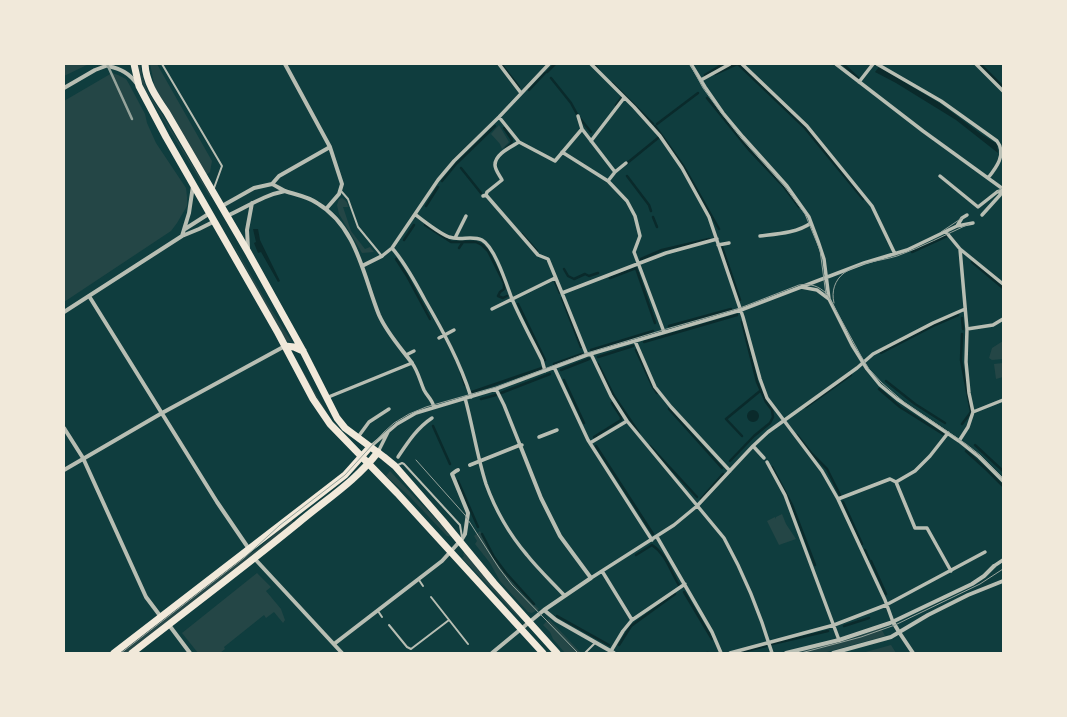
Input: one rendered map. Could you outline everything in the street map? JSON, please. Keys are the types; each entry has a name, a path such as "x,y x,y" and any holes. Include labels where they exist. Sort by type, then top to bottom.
{"main road":[{"path":"134,64 139,86 166,137 285,346 309,392 330,424 451,552 543,653"},
{"path":"145,64 148,81 152,91 222,206 248,252 303,351 333,413 341,424 395,466 461,540 494,583 557,653"},
{"path":"210,213 222,206"},
{"path":"214,221 227,216"},
{"path":"285,346 294,347 303,351"},
{"path":"114,653 345,475 370,447"},
{"path":"132,653 356,477 378,452"}],"street":[{"path":"95,70 100,64"},
{"path":"285,64 330,147 342,184 341,191 326,209"},
{"path":"499,64 522,93"},
{"path":"362,266 382,256 392,248 454,161 499,117 549,64"},
{"path":"591,64 652,126 682,168 709,216 741,310 767,398 822,471 838,499 894,622 913,653"},
{"path":"692,64 723,113 792,194 806,214 822,252 829,299 862,363 880,385 897,400 959,441 979,457 1003,481"},
{"path":"701,80 730,64"},
{"path":"742,64 806,126 872,206 895,254"},
{"path":"836,64 1003,190"},
{"path":"859,82 873,64"},
{"path":"876,64 941,101 997,141 1002,150 998,166 988,178"},
{"path":"976,64 1003,91"},
{"path":"64,88 95,70 109,65 128,73 139,86"},
{"path":"592,141 624,98"},
{"path":"578,116 582,129 616,172"},
{"path":"499,117 519,142 555,161 582,129"},
{"path":"519,142 509,148 497,159 495,165 502,180 484,195 538,255 548,259 589,355 611,396 627,421 724,538 759,614 772,653"},
{"path":"222,206 254,188 272,184 279,176 330,147"},
{"path":"562,152 608,181 628,201 635,216 640,236 634,252 664,332"},
{"path":"608,181 626,163"},
{"path":"940,176 977,208 997,192 1003,190"},
{"path":"182,236 189,213 193,184"},
{"path":"272,184 286,191 308,198 326,209 335,217 346,231 352,241 380,316 390,335 417,371 426,392 432,399 434,407"},
{"path":"982,215 1003,190"},
{"path":"227,216 273,193 286,191"},
{"path":"248,252 247,230 252,203"},
{"path":"185,229 210,213"},
{"path":"416,215 448,237 476,238 483,241 489,247 505,277 512,298 542,360 545,370"},
{"path":"957,226 962,218 967,215"},
{"path":"455,238 466,216"},
{"path":"64,312 182,236 199,230 214,221"},
{"path":"760,236 784,233 802,228 811,223"},
{"path":"370,447 388,430 412,415 496,389 589,355 741,310 864,262 895,254 957,226 971,223"},
{"path":"946,232 960,249 1003,284"},
{"path":"562,293 666,253 717,239"},
{"path":"718,246 729,243"},
{"path":"392,248 402,260 445,335 456,357 471,396"},
{"path":"959,441 968,427 972,412 966,362 967,329 960,249"},
{"path":"492,309 556,278"},
{"path":"798,287 805,286 817,290 829,299"},
{"path":"89,296 217,502 249,549"},
{"path":"492,653 564,595 657,537 697,506 768,432 862,363 881,350 933,323 965,309"},
{"path":"967,329 993,325 1003,319"},
{"path":"439,338 454,330"},
{"path":"634,341 655,387 729,472"},
{"path":"64,470 162,413 285,346"},
{"path":"406,355 414,351"},
{"path":"326,398 412,363"},
{"path":"554,367 590,443 652,540"},
{"path":"496,389 521,445 541,498 560,536 591,578"},
{"path":"465,398 480,461 490,491 513,537 527,556 564,595"},
{"path":"972,412 1003,400"},
{"path":"358,438 369,422 389,409"},
{"path":"398,457 418,429 432,418"},
{"path":"573,423 578,420"},
{"path":"590,443 627,421"},
{"path":"64,428 83,458 146,597 161,617"},
{"path":"378,452 388,430"},
{"path":"539,438 557,430"},
{"path":"768,432 770,436"},
{"path":"896,482 915,470 930,456 948,433"},
{"path":"470,465 521,445"},
{"path":"753,446 764,458"},
{"path":"767,462 785,495 839,640"},
{"path":"334,644 442,561 461,540 465,534 468,513 452,474 458,470"},
{"path":"838,499 890,480 896,482 915,528 927,528 951,570"},
{"path":"657,537 712,632 721,653"},
{"path":"730,653 834,625 886,605 985,552"},
{"path":"254,558 342,653"},
{"path":"786,653 839,640 894,622 972,584 1003,560"},
{"path":"602,571 632,620"},
{"path":"833,653 886,639 928,615 968,595 1003,581"},
{"path":"544,610 556,620 613,652 623,631 632,620 685,584"},
{"path":"169,625 190,653"}],"lane":[{"path":"162,64 222,166 212,191"},
{"path":"341,191 348,199 358,227 382,256"},
{"path":"418,579 423,586"},
{"path":"431,597 468,644"},
{"path":"377,611 382,616"},
{"path":"389,625 407,647 411,649 449,620"},
{"path":"585,653 595,643"}],"shaded area":[{"path":"64,64 89,64 64,76"},
{"path":"138,64 140,64 147,90 211,196 210,197 145,89 141,80"},
{"path":"150,64 157,64 212,161 210,172 206,175 170,111 155,88"},
{"path":"879,67 941,104 997,144 998,153 956,120 896,83 875,72"},
{"path":"112,73 126,79 129,84 145,114 147,123 156,143 186,188 187,206 171,231 64,302 64,101"},
{"path":"499,125 509,142 502,149 500,144 491,134"},
{"path":"342,198 345,200 348,207 343,207 351,231 365,249 370,247 374,252 362,253 339,214 337,205 339,199"},
{"path":"253,229 258,229 260,240 280,281 278,282 261,252 258,253 254,243 256,242"},
{"path":"226,231 266,301 292,342 286,341"},
{"path":"1003,341 1003,359 992,360 989,358 992,348"},
{"path":"293,354 331,420 351,440 349,442 326,414 292,355"},
{"path":"1003,363 1003,377 996,379 994,364"},
{"path":"753,410 757,412 759,416 757,420 753,422 749,420 747,416 749,412"},
{"path":"390,471 453,537 447,536 409,496 386,476"},
{"path":"782,514 786,524 796,539 779,545 767,521 775,517 776,519 776,517"},
{"path":"291,519 293,522 261,551 129,653 118,653 240,559 258,549"},
{"path":"480,531 506,573 520,591 539,609 532,613 528,612 500,581 490,563 475,544 477,541 474,536"},
{"path":"465,552 517,614 521,620 462,558"},
{"path":"257,573 271,587 266,591 281,609 285,620 283,623 274,612 266,618 264,615 224,647 225,649 220,653 198,653 182,633"},
{"path":"549,619 581,653 565,653 543,625"},
{"path":"881,628 885,636 823,653 795,653 854,638"},
{"path":"891,645 896,653 862,653"}],"waterway":[{"path":"501,64 519,87"},
{"path":"547,72 555,64"},
{"path":"594,64 599,70"},
{"path":"705,75 723,64"},
{"path":"737,64 804,127 863,199"},
{"path":"715,74 737,64"},
{"path":"843,64 858,78"},
{"path":"980,64 1003,87"},
{"path":"529,90 545,73"},
{"path":"551,78 591,132"},
{"path":"612,83 653,124"},
{"path":"657,124 698,93"},
{"path":"616,105 622,97"},
{"path":"707,98 750,151 784,187 799,207"},
{"path":"457,163 495,126"},
{"path":"655,126 684,167 719,229"},
{"path":"504,128 512,140 511,144 506,148"},
{"path":"626,164 658,138"},
{"path":"442,181 456,164"},
{"path":"461,168 481,193"},
{"path":"627,176 649,205 651,211"},
{"path":"426,206 438,187"},
{"path":"653,217 657,227"},
{"path":"404,240 414,225"},
{"path":"425,225 451,242 476,242 482,245 488,251 504,283 504,289 498,296 503,298 507,296"},
{"path":"522,234 537,251"},
{"path":"912,252 947,236"},
{"path":"641,259 662,250 709,239"},
{"path":"459,248 463,242"},
{"path":"722,247 740,300"},
{"path":"396,259 430,319"},
{"path":"972,262 1003,288"},
{"path":"610,278 636,268 655,323"},
{"path":"564,269 568,276 574,279 585,274 589,276 598,273"},
{"path":"555,282 560,293"},
{"path":"562,298 581,347"},
{"path":"518,304 545,360"},
{"path":"669,326 731,309"},
{"path":"644,342 737,315"},
{"path":"881,353 935,325 958,315"},
{"path":"962,318 963,329"},
{"path":"730,461 754,436 770,423 773,417 772,410 766,402 757,382 742,322"},
{"path":"591,350 653,331"},
{"path":"962,334 961,360 971,412 962,424"},
{"path":"598,357 633,346"},
{"path":"636,350 657,393"},
{"path":"554,364 582,354"},
{"path":"561,370 589,359"},
{"path":"598,364 614,396 639,433"},
{"path":"472,392 542,368"},
{"path":"461,373 465,385"},
{"path":"501,393 550,374"},
{"path":"806,407 851,375"},
{"path":"564,380 584,423"},
{"path":"886,381 915,404 945,423"},
{"path":"879,389 900,407 943,434"},
{"path":"742,436 726,419 760,391"},
{"path":"481,399 496,395"},
{"path":"594,437 621,420 621,417 612,403"},
{"path":"669,409 722,468"},
{"path":"433,426 450,464"},
{"path":"797,435 812,454 827,469 840,495"},
{"path":"975,445 1003,471"},
{"path":"596,446 653,534"},
{"path":"650,446 697,497"},
{"path":"966,451 1003,486"},
{"path":"772,467 792,505 815,565"},
{"path":"701,499 723,474"},
{"path":"458,481 478,527"},
{"path":"843,502 862,544"},
{"path":"482,534 494,557 506,573 534,604"},
{"path":"636,555 652,545 665,558 679,585"},
{"path":"865,550 869,559"},
{"path":"871,561 886,594"},
{"path":"684,592 712,639"},
{"path":"619,645 631,626 675,594"},
{"path":"557,616 609,645"},
{"path":"844,626 869,618"},
{"path":"772,644 828,631"},
{"path":"737,653 766,646"}],"tram line":[{"path":"690,64 703,88 722,114 741,138 785,187 805,214 820,250 826,295"},
{"path":"997,192 1003,187"},
{"path":"941,232 962,218"},
{"path":"834,303 834,286 841,276 850,269 863,264 897,256 969,224"},
{"path":"121,653 244,558 280,525 345,475 384,432 394,423 409,414 426,407 496,387 587,353 740,308 799,285 807,284 814,286 827,294 869,369 882,383 905,403 966,444 980,455 1003,478"},
{"path":"416,460 465,515 499,568 512,585 578,653"},
{"path":"801,653 861,637 895,625 980,584 1003,569"}],"railway":[{"path":"107,64 132,119"}]}
